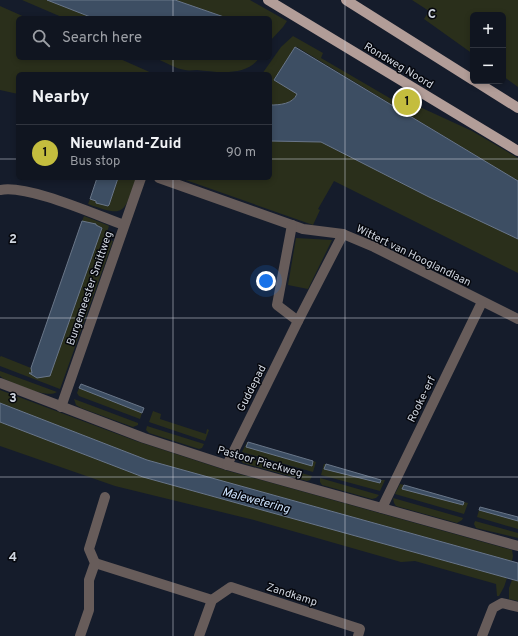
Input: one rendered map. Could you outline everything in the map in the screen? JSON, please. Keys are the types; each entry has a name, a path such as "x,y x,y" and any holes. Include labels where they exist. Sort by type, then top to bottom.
{"main road":[{"name":"Rondweg Noord","path":"268,0 518,151"},
{"path":"346,0 470,78"},
{"path":"480,84 518,108"}],"street":[{"name":"Burgemeester Smittweg","path":"61,407 140,180"},
{"name":"Wittert van Hooglandlaan","path":"165,180 303,229 343,234 374,247 518,319"},
{"path":"0,190 6,189 24,191 44,196 124,225"},
{"path":"292,225 277,305 298,321"},
{"name":"Guddepad","path":"227,465 343,234"},
{"name":"Rooke-erf","path":"382,508 482,302"},
{"name":"Pastoor Pieckweg","path":"0,383 144,438 227,465 518,546"},
{"path":"80,636 89,610 89,580 95,563 89,549 105,497"},
{"path":"95,563 212,600 200,636"},
{"name":"Zandkamp","path":"212,600 231,586 360,629 358,636"},
{"path":"482,636 493,608 502,603 518,608"}],"green space":[{"path":"22,0 47,0 88,16 59,16"},
{"path":"175,0 250,0 287,21 272,39 272,16 221,16"},
{"path":"412,0 518,0 518,87 506,78 506,12 470,12 470,52 424,19 429,11"},
{"path":"0,6 22,16 16,16 16,60 122,60 150,72 16,72 16,94 0,90"},
{"path":"293,36 323,53 321,58 405,107 409,102 472,131 518,158 518,181 297,47 295,47 274,80 297,94 289,102 272,105 272,72 263,72 281,47"},
{"path":"159,60 257,60 247,68 231,72 188,70 174,67"},
{"path":"272,141 321,142 429,197 518,239 518,273 334,181 318,209 320,210 313,225 186,180 272,180"},
{"path":"117,180 135,180 129,199 122,209 110,211 88,204 90,199 108,206"},
{"path":"84,216 109,226 105,238 113,241 60,389 0,366 0,357 1,356 31,368 32,373 37,378 81,287 102,228 82,221"},
{"path":"296,238 332,240 308,289 288,285"},
{"path":"0,371 57,392 46,394 31,390 4,379 0,376"},
{"path":"79,388 142,413 140,419 79,396 77,393"},
{"path":"0,390 136,441 225,470 512,550 512,561 147,460 0,403"},
{"path":"74,399 138,423 138,425 133,427 81,408 76,405"},
{"path":"153,411 161,414 160,419 206,434 207,429 209,430 205,441 149,422"},
{"path":"0,422 143,477 507,578 499,596 497,596 496,584 415,561 401,562 254,520 115,486 0,446"},
{"path":"147,426 204,444 202,448 199,449 149,433 146,430"},
{"path":"247,442 247,446 312,465 313,461 316,462 313,472 242,452"},
{"path":"240,456 312,476 310,480 307,481 243,463 240,460"},
{"path":"324,464 326,464 325,469 380,483 381,480 385,480 380,491 321,475"},
{"path":"320,478 379,495 372,499 322,485"},
{"path":"400,484 404,485 402,488 463,505 464,502 468,503 464,514 395,494"},
{"path":"393,498 463,518 457,523 396,506"},
{"path":"479,510 518,521 518,529 477,517"},
{"path":"475,521 518,533 518,538 476,528 474,524"},
{"path":"512,580 518,581 518,601 509,599 509,588"}],"water":[{"path":"47,0 175,0 221,16 88,16"},
{"path":"295,47 518,181 518,239 429,197 321,142 272,141 272,105 289,102 297,94 274,80"},
{"path":"96,180 117,180 108,206 96,203 96,201 90,199"},
{"path":"82,221 96,224 102,228 50,376 37,378 29,373 32,373 31,368"},
{"path":"81,384 144,408 142,413 79,388"},
{"name":"Malewetering","path":"0,403 147,460 518,563 518,581 143,477 0,422"},
{"path":"248,442 313,461 312,466 246,447"},
{"path":"326,464 381,480 380,483 324,469"},
{"path":"404,485 464,502 463,505 402,489"},
{"path":"480,507 518,517 518,521 479,510"}],"place":[{"name":"Nieuwland-Zuid","path":"407,102"}]}
